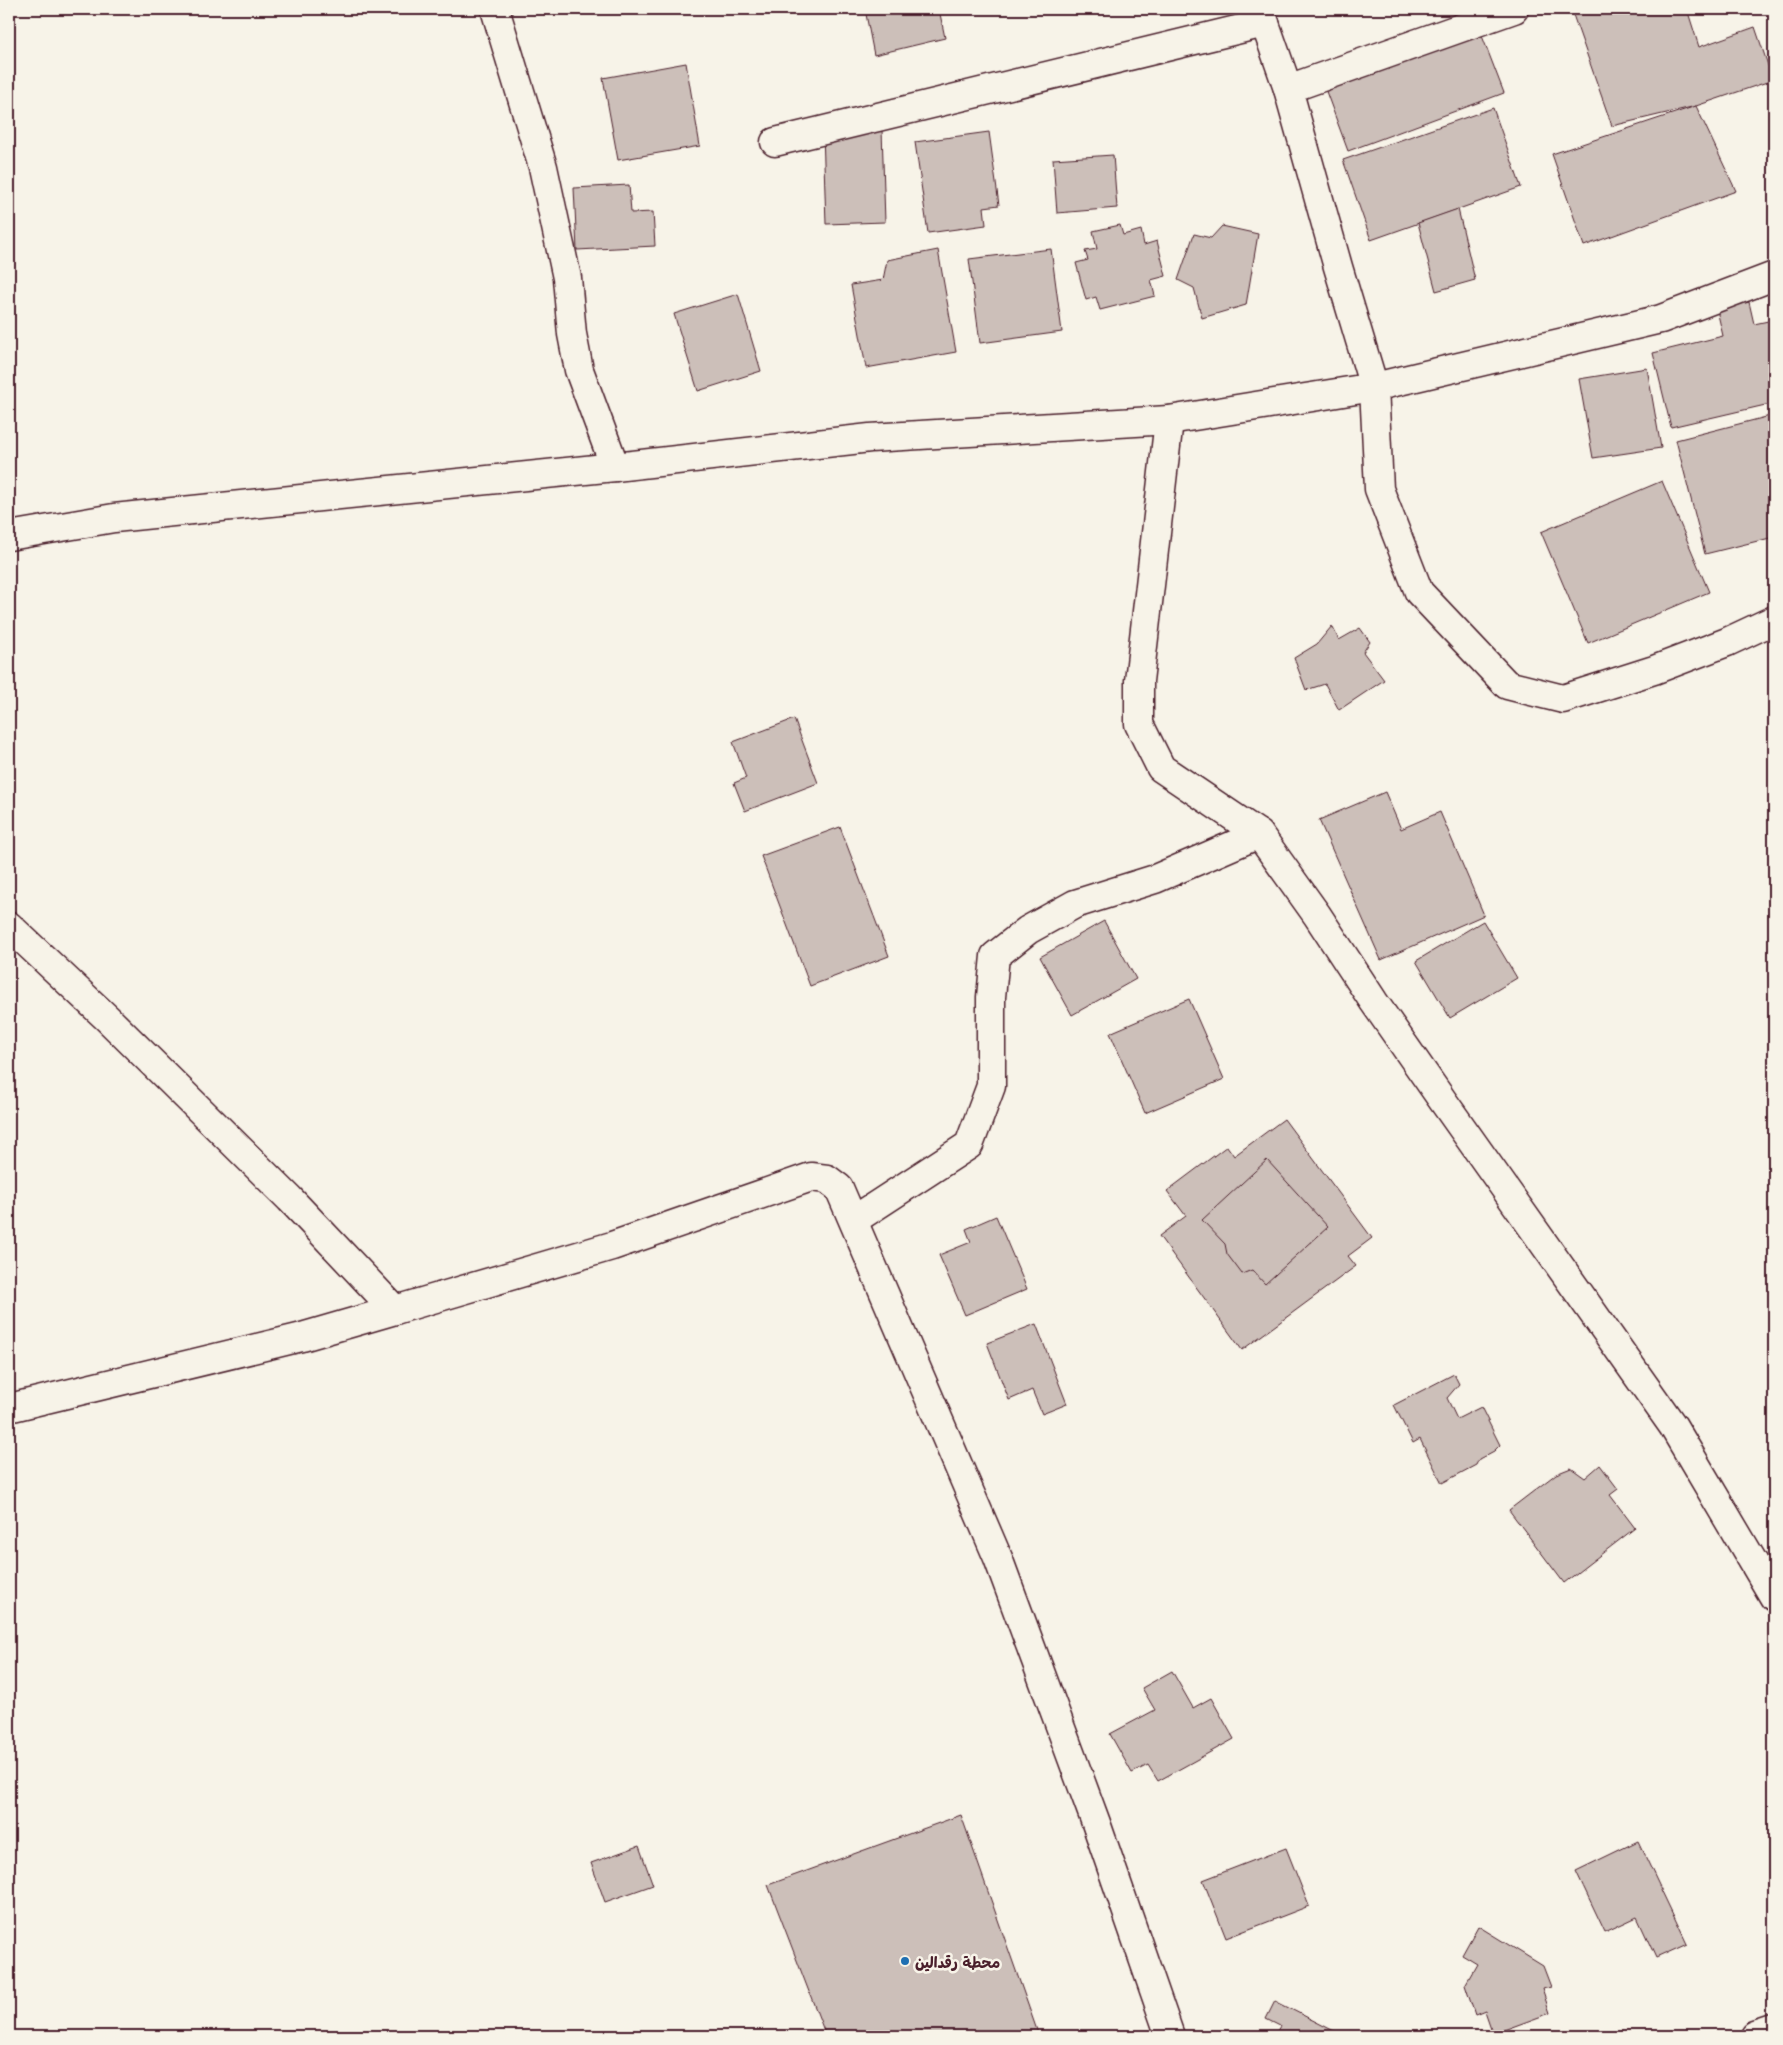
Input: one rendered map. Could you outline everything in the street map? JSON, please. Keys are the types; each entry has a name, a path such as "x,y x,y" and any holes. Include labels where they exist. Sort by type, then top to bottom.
{"street":[{"path":"495,9 543,167 566,278 572,334 579,370 615,468"},
{"path":"1288,89 1514,9"},
{"path":"775,142 1262,16 1288,89 1374,386 1378,489 1419,592 1507,685 1563,699 1654,670 1727,642 1774,620"},
{"path":"9,536 114,518 615,468 870,438 1169,420 1374,386 1661,320 1774,276"},
{"path":"1169,420 1139,681 1139,724 1160,768 1258,834 1317,915 1374,1002 1673,1426 1774,1597"},
{"path":"854,1220 969,1146 991,1086 991,997 995,956 1028,930 1075,904 1155,879 1258,834"},
{"path":"9,926 108,1018 290,1199 395,1310"},
{"path":"9,1408 302,1337 612,1246 811,1177 827,1179 839,1188 854,1220 998,1558 1096,1823 1170,2036"},
{"path":"1756,2036 1774,2030"}],"building":[{"path":"865,9 939,9 945,38 874,55"},
{"path":"1571,9 1687,9 1699,47 1755,27 1773,80 1696,106 1612,126"},
{"path":"1479,28 1504,93 1348,151 1324,86"},
{"path":"686,63 700,146 618,160 603,78"},
{"path":"1696,106 1736,191 1584,246 1552,154"},
{"path":"1493,108 1521,187 1371,240 1343,160"},
{"path":"882,130 885,222 826,224 823,132"},
{"path":"989,132 999,205 984,207 986,225 928,233 915,142"},
{"path":"1113,155 1117,208 1057,213 1053,159"},
{"path":"629,185 631,213 653,212 655,246 577,250 574,188"},
{"path":"1458,209 1475,280 1436,291 1418,223"},
{"path":"1120,225 1123,235 1141,230 1144,245 1157,241 1166,276 1151,280 1155,296 1100,310 1096,297 1086,300 1076,263 1088,260 1085,251 1097,249 1093,231"},
{"path":"1222,226 1258,234 1246,305 1202,318 1194,288 1178,280 1194,234 1211,238"},
{"path":"1051,249 1062,332 980,343 969,259"},
{"path":"938,250 956,352 866,368 851,285 883,280 887,260"},
{"path":"738,294 761,371 698,391 674,314"},
{"path":"1749,302 1754,324 1773,320 1769,306 1774,305 1774,403 1671,427 1653,353 1723,336 1717,310"},
{"path":"1647,368 1661,448 1593,458 1579,379"},
{"path":"1774,415 1774,537 1705,554 1676,440"},
{"path":"1662,481 1709,592 1588,643 1541,532"},
{"path":"1332,626 1339,640 1360,628 1370,642 1363,652 1384,680 1339,710 1325,684 1306,690 1294,658 1317,644"},
{"path":"794,719 818,783 745,811 734,783 746,778 733,742"},
{"path":"1385,792 1401,829 1440,812 1484,915 1381,960 1319,820"},
{"path":"840,827 889,956 810,986 761,856"},
{"path":"1104,921 1136,979 1072,1015 1040,957"},
{"path":"1483,921 1517,978 1450,1018 1416,961"},
{"path":"1189,999 1224,1079 1145,1113 1110,1033"},
{"path":"1284,1119 1372,1238 1348,1256 1356,1266 1242,1350 1159,1236 1186,1216 1167,1191 1227,1146 1234,1156"},
{"path":"1267,1160 1328,1227 1265,1284 1252,1270 1242,1274 1227,1254 1225,1244 1202,1220"},
{"path":"996,1216 1027,1289 965,1315 939,1255 971,1242 966,1229"},
{"path":"1036,1324 1067,1404 1042,1414 1032,1390 1009,1400 987,1343"},
{"path":"1454,1374 1459,1384 1447,1398 1457,1419 1481,1407 1500,1445 1494,1451 1479,1459 1476,1465 1442,1483 1420,1439 1413,1443 1394,1405"},
{"path":"1600,1465 1618,1489 1610,1495 1635,1528 1564,1583 1509,1510 1556,1474 1571,1468 1585,1478"},
{"path":"1172,1671 1193,1708 1211,1698 1234,1739 1158,1781 1148,1765 1132,1773 1110,1734 1155,1710 1142,1688"},
{"name":"محطة رقدالين","path":"961,1815 1039,2036 826,2036 768,1885"},
{"path":"1638,1841 1687,1944 1656,1958 1637,1917 1605,1932 1576,1871"},
{"path":"639,1846 653,1885 605,1902 591,1863"},
{"path":"1286,1848 1309,1906 1226,1938 1203,1880"},
{"path":"1478,1926 1543,1966 1551,1987 1542,1989 1550,2013 1493,2034 1485,2011 1475,2015 1465,1985 1477,1964 1462,1955"},
{"path":"1275,2001 1336,2032 1337,2036 1274,2036 1280,2026 1266,2019"}],"place":[{"name":"محطة رقدالين","path":"905,1961"}]}
